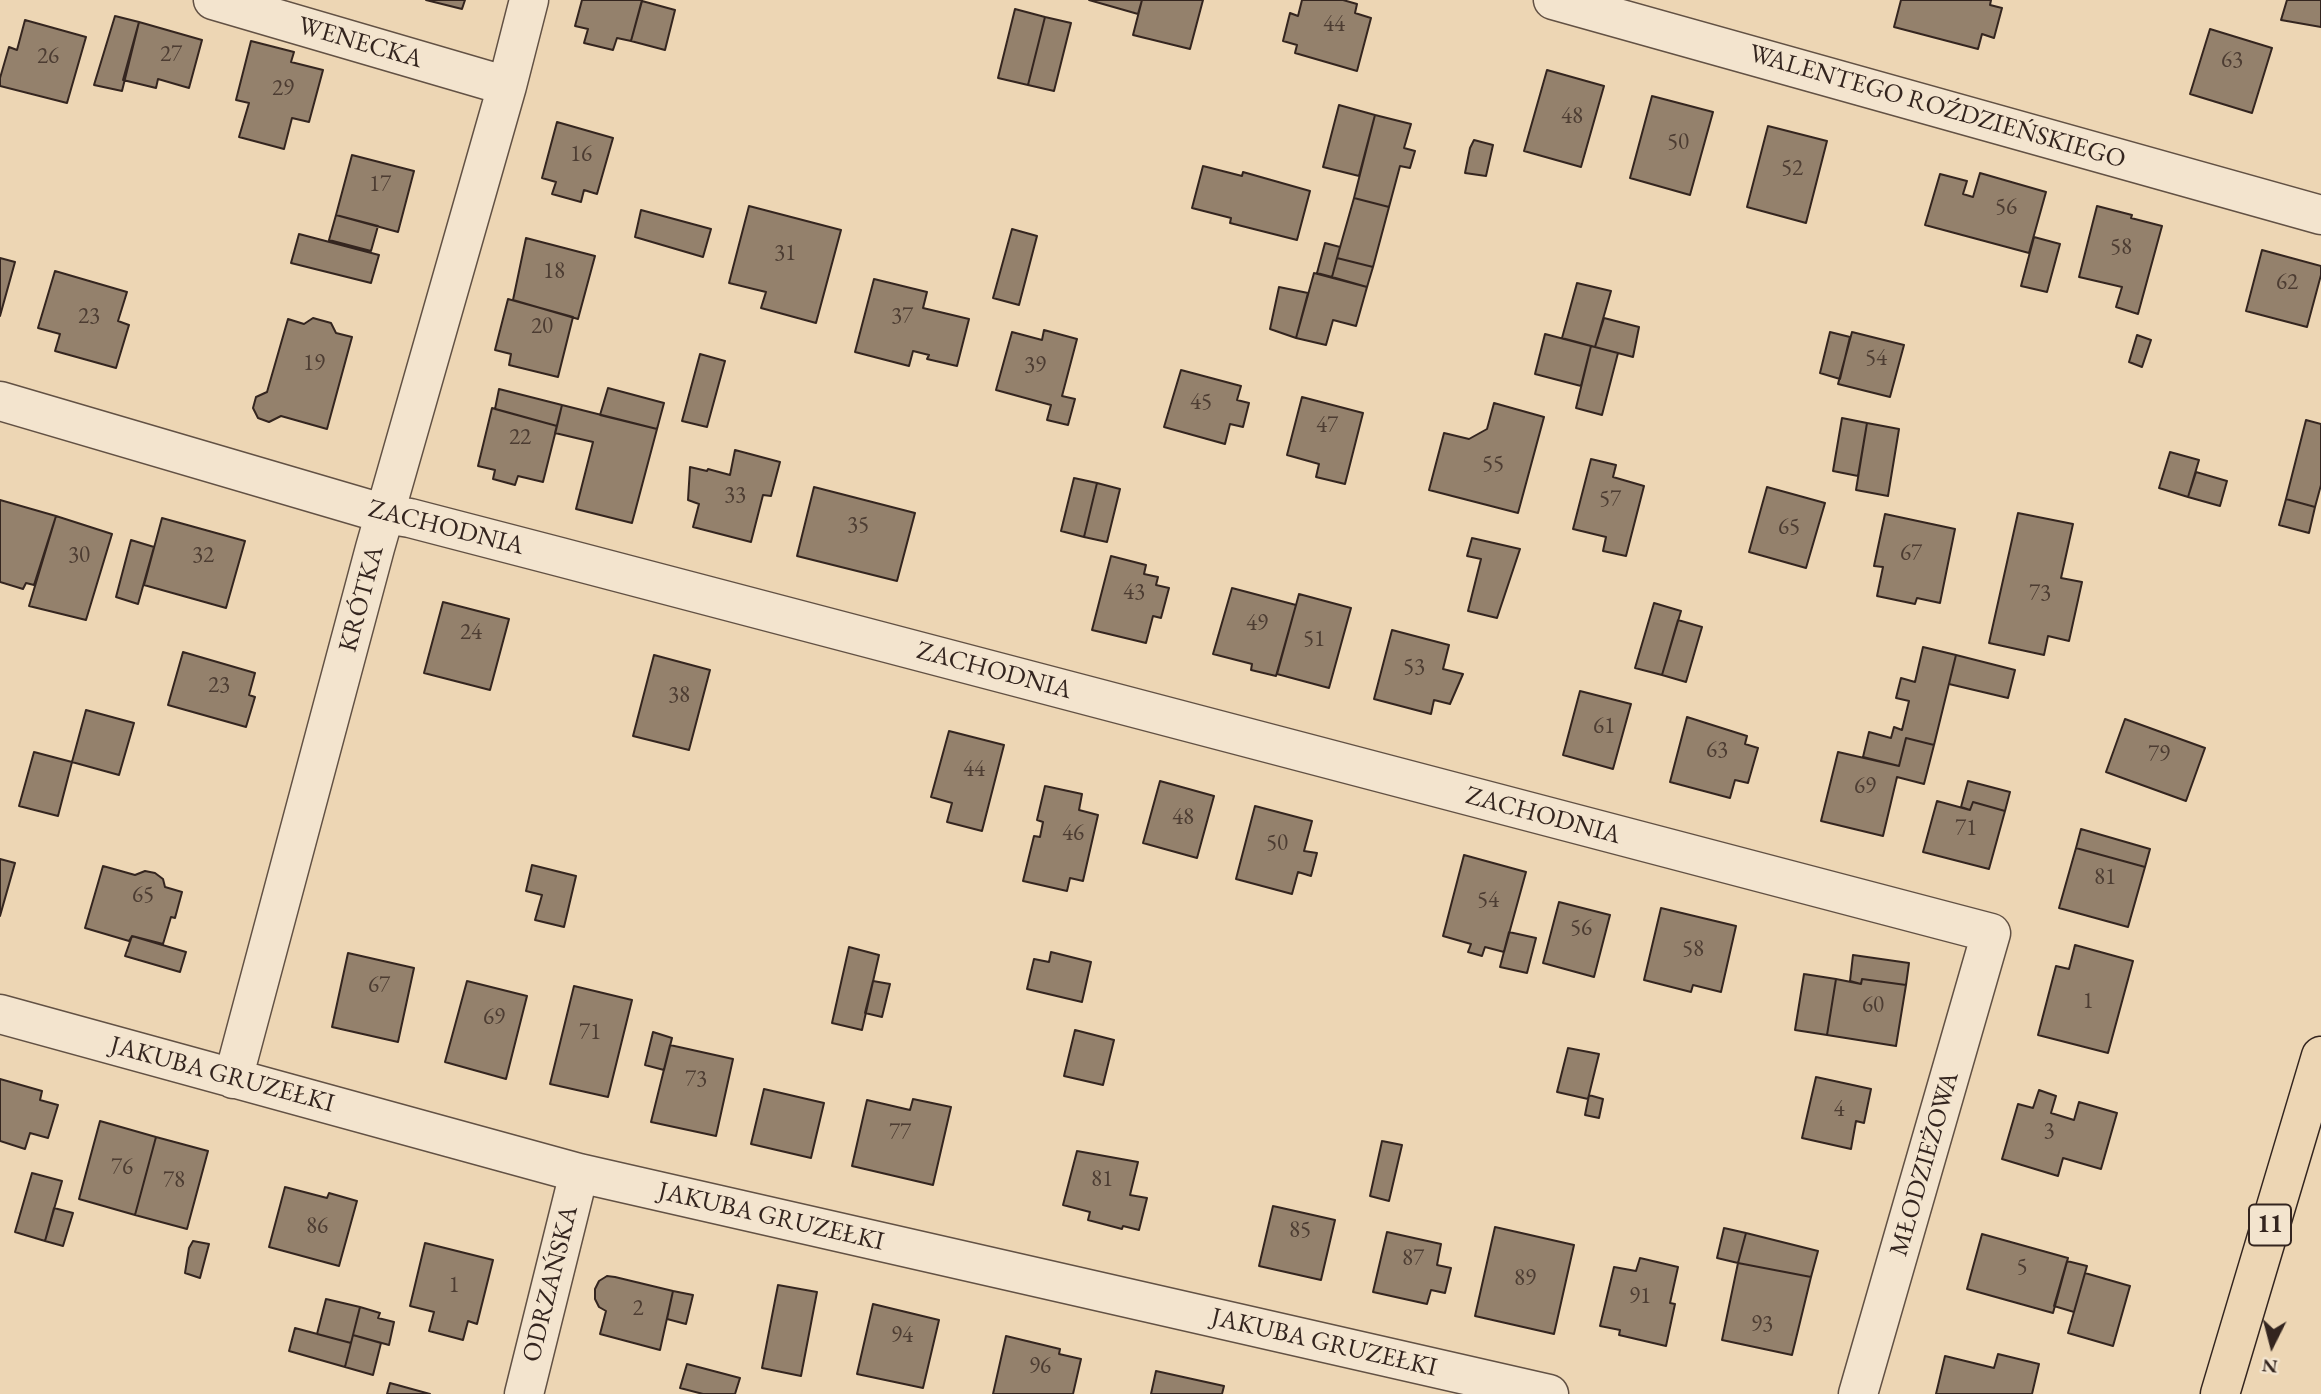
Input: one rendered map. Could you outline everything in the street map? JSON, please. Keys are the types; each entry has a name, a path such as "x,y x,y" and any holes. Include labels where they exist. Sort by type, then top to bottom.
{"highway":[{"name":"11","path":"2220,1394 2321,1056"}],"street":[{"name":"WENECKA","path":"213,0 507,86"},
{"name":"KRÓTKA","path":"233,1079 385,514 529,0"},
{"name":"WALENTEGO ROŹDZIEŃSKIEGO","path":"1553,0 2321,215"},
{"name":"ZACHODNIA","path":"0,401 385,514 410,518 1992,933"},
{"name":"MŁODZIEŻOWA","path":"1858,1394 1992,933"},
{"name":"JAKUBA GRUZEŁKI","path":"0,1014 579,1173 1549,1394"},
{"name":"ODRZAŃSKA","path":"524,1394 579,1173"}],"building":[{"path":"426,0 465,0 462,9"},
{"path":"582,0 642,0 631,41 617,38 613,50 584,43 588,29 575,26"},
{"path":"1089,0 1142,0 1138,14"},
{"path":"1142,0 1203,0 1190,49 1133,35"},
{"path":"1302,0 1343,0 1357,4 1355,13 1371,18 1357,71 1295,53 1297,45 1283,41 1290,13 1298,16"},
{"path":"1901,0 1991,0 1990,5 2002,8 1994,38 1982,34 1978,49 1894,27"},
{"path":"2287,0 2321,0 2321,27 2281,20"},
{"path":"642,1 675,10 665,50 631,41"},
{"path":"1015,9 1045,17 1028,85 998,78"},
{"path":"115,16 139,22 122,91 94,85"},
{"path":"1045,17 1071,23 1054,91 1028,85"},
{"path":"25,20 86,37 67,103 0,86 9,47 17,50"},
{"path":"139,22 202,40 189,88 158,79 156,88 123,80"},
{"path":"2210,29 2272,48 2252,113 2190,94"},
{"path":"251,41 294,52 291,62 323,70 309,122 292,118 284,149 239,137 249,103 236,100"},
{"path":"1547,70 1604,86 1581,167 1524,151"},
{"path":"1652,96 1713,112 1690,195 1630,178"},
{"path":"1339,105 1375,115 1359,176 1323,167"},
{"path":"1375,115 1411,124 1404,148 1415,151 1410,168 1400,166 1389,207 1354,198"},
{"path":"557,122 613,138 597,194 584,190 581,202 552,194 556,182 542,178"},
{"path":"1768,126 1827,141 1806,223 1747,207"},
{"path":"1474,140 1493,145 1486,176 1465,173"},
{"path":"352,155 414,171 398,232 336,215"},
{"path":"1203,166 1242,176 1243,172 1310,191 1297,240 1230,223 1231,218 1192,208"},
{"path":"1980,173 2046,192 2029,253 1925,225 1940,174 1967,181 1963,194 1973,197"},
{"path":"1354,198 1389,207 1373,267 1337,258"},
{"path":"749,206 841,230 816,323 761,308 766,292 729,283"},
{"path":"2097,206 2162,226 2138,314 2116,307 2122,287 2079,277"},
{"path":"641,210 711,229 703,257 635,237"},
{"path":"336,215 378,226 371,251 329,240"},
{"path":"1012,229 1037,236 1019,305 993,298"},
{"path":"299,234 379,255 371,283 291,263"},
{"path":"2034,237 2060,244 2047,292 2021,286"},
{"path":"526,238 595,256 578,319 513,300"},
{"path":"1325,243 1340,247 1332,277 1317,273"},
{"path":"2262,250 2321,266 2307,327 2246,311"},
{"path":"0,258 15,262 0,316"},
{"path":"1337,258 1373,267 1367,287 1332,277"},
{"path":"55,271 127,292 118,321 129,325 116,368 55,351 60,334 38,328"},
{"path":"1314,273 1367,287 1356,326 1333,320 1326,345 1296,338"},
{"path":"874,279 927,292 923,308 969,319 957,366 927,359 929,355 913,351 909,366 855,352"},
{"path":"1577,283 1611,291 1595,347 1562,338"},
{"path":"1279,287 1308,293 1296,338 1270,329"},
{"path":"508,299 573,317 558,377 509,365 511,354 495,350"},
{"path":"313,318 331,323 336,333 352,337 327,429 281,416 269,422 258,418 253,408 256,397 267,392 288,319 304,324"},
{"path":"1604,318 1639,327 1633,357 1595,347"},
{"path":"1044,330 1077,339 1062,396 1075,399 1068,425 1047,420 1051,405 996,390 1012,332 1042,340"},
{"path":"1830,332 1850,337 1840,379 1820,373"},
{"path":"1852,332 1904,345 1890,397 1838,384"},
{"path":"1545,334 1591,346 1581,386 1535,374"},
{"path":"2137,335 2151,340 2142,367 2129,362"},
{"path":"1591,346 1618,353 1602,415 1576,408"},
{"path":"700,354 725,361 707,427 682,421"},
{"path":"1181,370 1241,386 1237,400 1249,403 1243,427 1230,424 1225,444 1164,427"},
{"path":"608,388 664,403 657,429 600,415"},
{"path":"499,389 562,405 557,426 495,409"},
{"path":"1302,397 1363,413 1345,484 1316,477 1319,464 1287,455"},
{"path":"1494,403 1544,417 1518,513 1429,490 1444,433 1469,439 1487,429"},
{"path":"562,405 657,429 632,523 576,509 593,442 555,433"},
{"path":"492,408 557,426 543,482 518,476 515,485 493,479 495,470 478,466"},
{"path":"1842,418 1867,423 1858,476 1833,471"},
{"path":"2306,420 2321,424 2321,485 2315,507 2286,499"},
{"path":"1867,423 1899,429 1888,496 1856,490"},
{"path":"735,450 780,462 771,496 763,495 751,542 693,527 699,504 688,500 690,467 730,475"},
{"path":"2170,452 2199,460 2188,497 2159,488"},
{"path":"1591,459 1616,465 1613,477 1644,486 1626,556 1603,551 1606,537 1573,529"},
{"path":"2196,472 2227,481 2220,506 2188,497"},
{"path":"1074,478 1097,483 1084,537 1061,531"},
{"path":"1097,483 1120,489 1107,542 1084,537"},
{"path":"814,487 915,513 897,581 797,556"},
{"path":"1767,487 1825,503 1806,568 1749,552"},
{"path":"2286,499 2315,507 2309,533 2279,525"},
{"path":"0,500 56,516 34,585 26,583 23,589 0,582"},
{"path":"2018,513 2073,524 2061,578 2082,582 2069,641 2048,636 2044,655 1989,643"},
{"path":"1885,514 1955,529 1940,603 1917,598 1915,604 1877,596 1883,567 1874,566"},
{"path":"56,516 112,534 86,620 29,606"},
{"path":"162,518 245,541 226,608 144,585"},
{"path":"1472,538 1520,549 1497,618 1468,611 1481,559 1467,556"},
{"path":"131,540 154,547 138,604 116,597"},
{"path":"1111,556 1146,565 1144,574 1158,577 1156,585 1169,588 1161,618 1153,616 1146,643 1092,630"},
{"path":"1232,588 1296,605 1276,676 1251,670 1252,664 1213,654"},
{"path":"1299,594 1351,608 1329,688 1277,674"},
{"path":"443,602 509,619 490,690 424,673"},
{"path":"1654,603 1681,611 1662,675 1635,668"},
{"path":"1678,620 1702,627 1686,682 1662,675"},
{"path":"1392,630 1449,645 1443,669 1463,674 1450,704 1434,700 1431,714 1374,699"},
{"path":"1923,647 1956,655 1934,745 1906,738 1899,766 1863,757 1869,732 1891,738 1894,727 1902,730 1909,701 1896,698 1901,678 1915,682"},
{"path":"183,652 255,673 249,695 255,697 246,727 168,705"},
{"path":"654,655 710,670 689,750 633,736"},
{"path":"1956,655 2015,670 2008,698 1949,684"},
{"path":"1580,691 1631,704 1613,769 1563,755"},
{"path":"86,710 134,723 119,775 72,762"},
{"path":"1687,717 1747,736 1745,744 1758,748 1748,783 1735,780 1730,798 1670,782"},
{"path":"2125,719 2205,748 2186,801 2106,772"},
{"path":"949,731 1004,745 982,831 947,822 952,803 931,797"},
{"path":"1906,738 1934,745 1924,784 1897,777 1883,836 1821,821 1838,752 1899,766"},
{"path":"34,752 72,762 58,816 19,806"},
{"path":"1160,781 1214,796 1197,858 1143,843"},
{"path":"1968,781 2010,792 2005,811 1973,802 1970,810 1961,807"},
{"path":"1045,786 1082,794 1079,810 1098,815 1083,881 1070,878 1067,891 1023,881 1034,836 1040,837 1043,822 1037,820"},
{"path":"1937,801 1970,810 1973,802 2005,811 1989,869 1923,852"},
{"path":"1255,806 1312,821 1304,851 1317,853 1311,876 1298,872 1292,894 1236,879"},
{"path":"2081,829 2150,849 2145,867 2076,848"},
{"path":"2076,848 2145,867 2128,927 2059,908"},
{"path":"1464,855 1526,872 1504,952 1485,947 1482,956 1468,952 1471,944 1443,936"},
{"path":"0,859 15,863 0,916"},
{"path":"532,865 576,876 564,927 535,920 542,895 526,891"},
{"path":"103,866 135,875 145,871 155,873 163,879 165,887 182,892 175,918 171,917 163,944 132,936 129,941 85,928"},
{"path":"1559,902 1610,915 1594,977 1543,963"},
{"path":"1661,908 1736,926 1721,992 1693,985 1691,992 1644,980"},
{"path":"1509,932 1536,938 1527,973 1500,967"},
{"path":"132,936 186,952 180,972 125,956"},
{"path":"2075,945 2133,961 2108,1053 2038,1035 2056,966 2069,969"},
{"path":"849,947 879,955 862,1030 832,1023"},
{"path":"1051,952 1091,962 1082,1002 1027,989 1034,959 1049,962"},
{"path":"348,953 414,968 398,1042 332,1027"},
{"path":"1853,955 1909,963 1906,985 1862,979 1861,984 1850,981"},
{"path":"1804,974 1836,979 1827,1035 1795,1030"},
{"path":"1836,979 1861,984 1862,979 1906,985 1896,1046 1827,1035"},
{"path":"467,981 527,996 506,1079 445,1062"},
{"path":"873,981 890,984 882,1017 865,1013"},
{"path":"574,986 632,1000 608,1097 550,1084"},
{"path":"1075,1030 1114,1040 1103,1085 1064,1076"},
{"path":"653,1032 672,1038 664,1070 645,1065"},
{"path":"670,1045 733,1059 716,1136 651,1122"},
{"path":"1568,1048 1599,1054 1588,1099 1557,1092"},
{"path":"1816,1077 1871,1089 1864,1123 1856,1121 1851,1149 1802,1138"},
{"path":"0,1079 42,1091 40,1100 58,1105 48,1138 30,1133 25,1149 0,1141"},
{"path":"764,1089 824,1103 811,1158 751,1144"},
{"path":"2039,1090 2056,1096 2051,1113 2074,1120 2079,1102 2117,1113 2101,1169 2063,1158 2058,1176 2002,1159 2018,1104 2033,1108"},
{"path":"1589,1095 1603,1099 1599,1118 1585,1115"},
{"path":"913,1099 951,1107 933,1185 852,1166 867,1100 910,1110"},
{"path":"100,1121 156,1137 135,1215 79,1199"},
{"path":"156,1137 208,1151 187,1229 135,1215"},
{"path":"1382,1141 1402,1145 1389,1201 1370,1196"},
{"path":"1077,1151 1138,1162 1130,1195 1147,1198 1139,1230 1123,1226 1122,1229 1088,1220 1090,1212 1063,1205"},
{"path":"32,1173 62,1181 45,1241 15,1232"},
{"path":"285,1187 327,1198 329,1193 357,1201 339,1266 269,1247"},
{"path":"1273,1206 1335,1220 1321,1280 1259,1266"},
{"path":"54,1208 73,1213 63,1246 45,1241"},
{"path":"1495,1227 1574,1245 1554,1334 1475,1316"},
{"path":"1724,1228 1746,1233 1738,1263 1717,1258"},
{"path":"1387,1232 1441,1244 1437,1265 1451,1268 1445,1293 1431,1290 1427,1304 1373,1292"},
{"path":"1746,1233 1818,1251 1811,1277 1738,1263"},
{"path":"1982,1234 2068,1258 2053,1313 1967,1289"},
{"path":"193,1241 209,1244 200,1278 185,1273 189,1248"},
{"path":"425,1243 493,1260 477,1324 468,1321 463,1340 429,1331 434,1312 410,1306"},
{"path":"1640,1258 1678,1267 1670,1303 1675,1304 1666,1346 1619,1335 1620,1330 1600,1326 1614,1267 1636,1271"},
{"path":"2067,1261 2087,1266 2074,1312 2054,1306"},
{"path":"1738,1263 1811,1277 1792,1355 1722,1340"},
{"path":"2085,1273 2130,1286 2113,1346 2068,1333"},
{"path":"607,1276 673,1291 660,1350 600,1334 606,1311 599,1307 595,1299 595,1289 599,1281"},
{"path":"778,1285 817,1292 801,1376 762,1368"},
{"path":"673,1291 693,1295 686,1324 667,1319"},
{"path":"326,1299 360,1307 351,1343 317,1334"},
{"path":"873,1304 939,1320 923,1388 857,1374"},
{"path":"360,1307 380,1313 378,1318 394,1322 389,1345 353,1335"},
{"path":"295,1328 351,1343 345,1367 289,1351"},
{"path":"353,1335 381,1343 373,1375 345,1367"},
{"path":"1006,1336 1060,1349 1059,1354 1081,1359 1073,1394 993,1394"},
{"path":"1998,1354 2039,1364 2032,1394 1936,1394 1945,1356 1994,1368"},
{"path":"687,1364 740,1378 735,1394 703,1394 680,1388"},
{"path":"1156,1371 1224,1386 1222,1394 1151,1394"},
{"path":"390,1383 430,1394 387,1394"}]}
